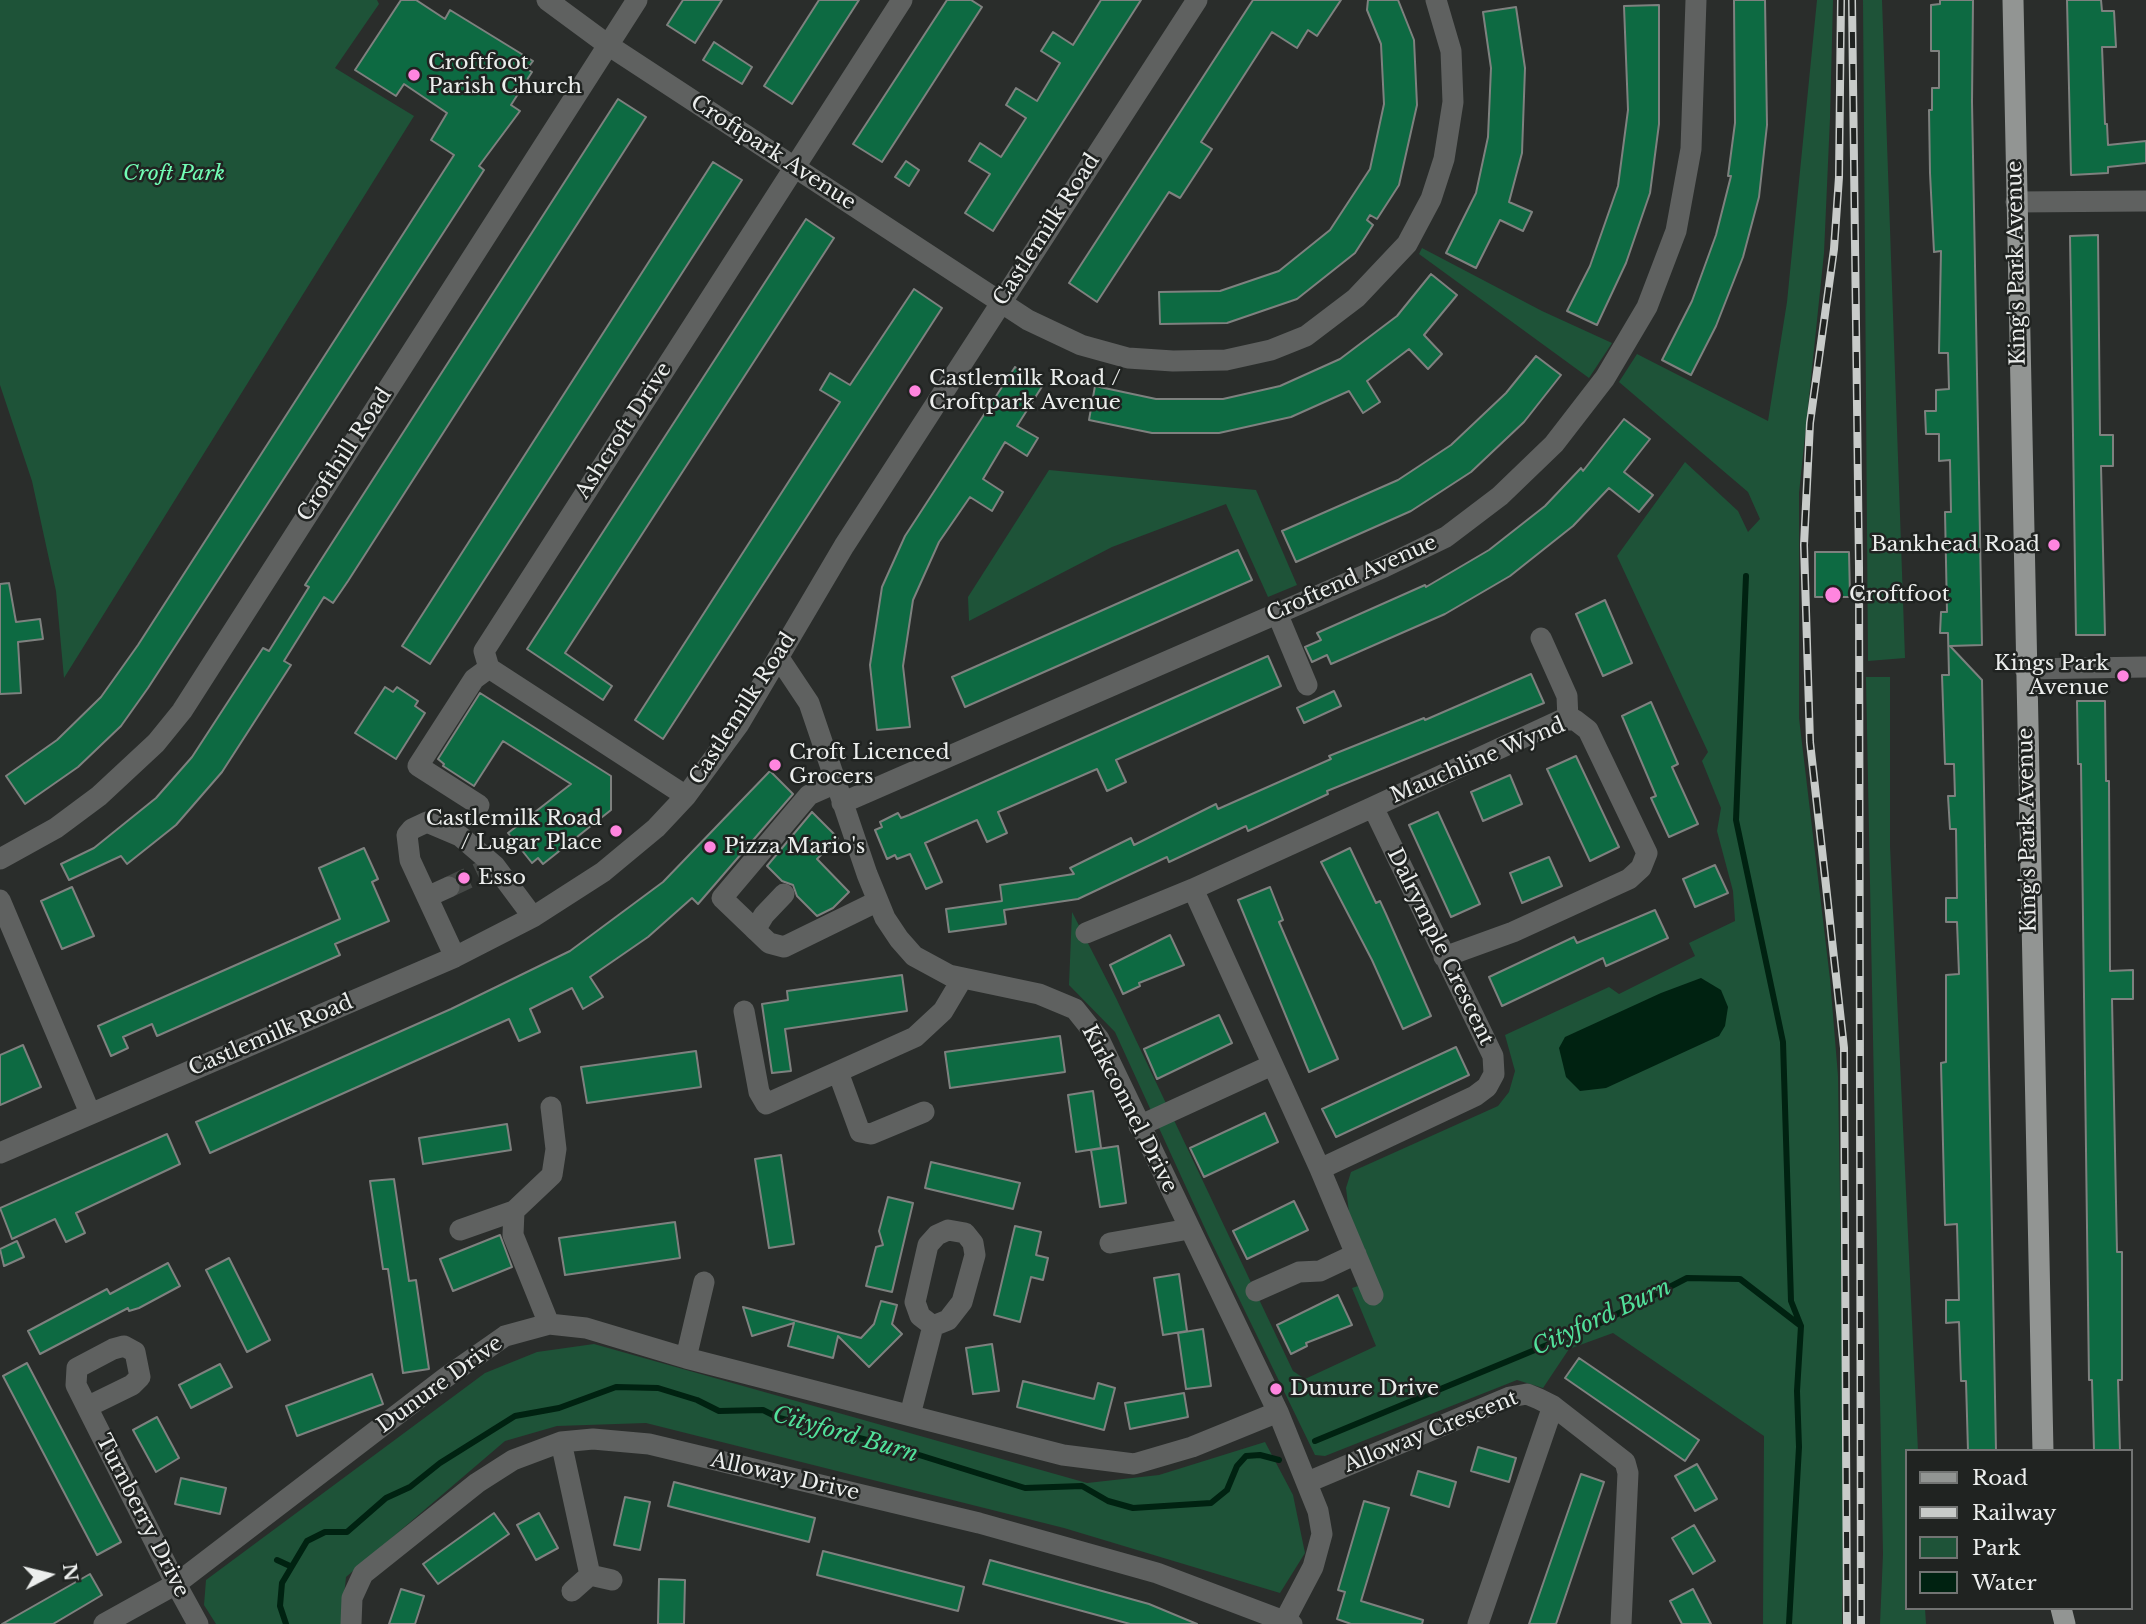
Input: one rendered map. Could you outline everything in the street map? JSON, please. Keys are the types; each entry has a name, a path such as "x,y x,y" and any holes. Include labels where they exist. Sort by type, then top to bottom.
{"main road":[{"name":"King's Park Avenue","path":"2013,0 2043,1449"}],"street":[{"name":"Croftpark Avenue","path":"547,0 608,45 1028,320 1081,345 1128,358 1226,360 1271,350 1306,336 1356,298 1407,244 1432,199 1444,159 1453,102 1451,51 1436,0"},
{"name":"Crofthill Road","path":"0,859 56,828 99,796 156,743 182,711 637,0"},
{"name":"Ashcroft Drive","path":"489,668 484,651 492,635 902,0"},
{"name":"Castlemilk Road","path":"0,1153 455,957 533,917 603,872 656,828 686,796 739,724 844,546 1197,0"},
{"name":"Croftend Avenue","path":"755,930 722,898 809,795 838,793 1276,613 1446,537 1500,496 1554,444 1605,377 1647,307 1676,231 1691,149 1696,0"},
{"path":"2016,202 2146,201"},
{"path":"1276,613 1308,684"},
{"path":"1541,638 1567,696 1568,720"},
{"name":"Kirkconnel Drive","path":"779,658 809,703 838,793 878,901 899,939 914,956 931,967 962,979 1039,994 1075,1009 1099,1039 1278,1412 1318,1511 1322,1534 1313,1567 1287,1623"},
{"path":"2025,669 2146,667"},
{"path":"480,805 418,766 474,679 489,668 686,796"},
{"name":"Mauchline Wynd","path":"1373,807 1561,720 1575,720 1588,730 1647,853 1641,868 1629,879 1513,933 1444,957"},
{"path":"1086,933 1193,889 1373,807"},
{"name":"Dalrymple Crescent","path":"1320,1169 1475,1096 1487,1087 1494,1074 1493,1056 1373,807"},
{"path":"455,957 407,848 407,835 419,825 427,822 460,836 533,917"},
{"path":"427,897 449,887"},
{"path":"1193,889 1320,1169 1373,1295"},
{"path":"784,894 764,915 755,930 769,943 784,947 878,901"},
{"path":"0,900 90,1113"},
{"path":"744,1012 759,1092 766,1104 915,1037 943,1011 962,979"},
{"path":"1139,1126 1272,1065"},
{"path":"838,1072 860,1132 871,1134 924,1112"},
{"path":"460,1230 514,1210 552,1175 556,1149 551,1107"},
{"path":"514,1210 513,1235 549,1324"},
{"path":"1110,1243 1189,1229"},
{"path":"1256,1291 1299,1272 1320,1271 1356,1254"},
{"path":"686,1358 704,1282"},
{"name":"Dunure Drive","path":"104,1624 176,1584 445,1378 505,1336 549,1324 586,1328 686,1358 1063,1455 1133,1464 1192,1447 1278,1412"},
{"path":"910,1415 933,1326"},
{"name":"Alloway Crescent","path":"1308,1482 1510,1397 1527,1394 1553,1406 1625,1462 1628,1473 1621,1624"},
{"path":"1478,1624 1553,1406"},
{"name":"Turnberry Drive","path":"87,1407 198,1624"},
{"name":"Alloway Drive","path":"351,1624 352,1598 363,1574 477,1483 513,1460 561,1442 620,1439 979,1523 1157,1573 1287,1623"},
{"path":"561,1442 590,1575"},
{"path":"590,1575 612,1580"},
{"path":"572,1591 590,1575"}],"green space":[{"name":"Croft Park","path":"0,0 377,0 379,4 335,68 414,116 64,678 56,591 32,481 0,385"},
{"path":"1817,0 1833,0 1824,253 1799,493 1799,718 1830,979 1838,1076 1844,1460 1842,1624 1763,1624 1764,1436 1613,1333 1569,1349 1543,1388 1517,1380 1325,1456 1315,1455 1208,1235 1115,1032 1069,985 1072,912 1116,998 1293,1371 1305,1379 1376,1346 1352,1288 1358,1286 1346,1188 1351,1172 1498,1106 1509,1092 1515,1071 1505,1035 1609,987 1619,994 1695,956 1689,943 1735,921 1733,891 1717,831 1721,808 1702,761 1708,752 1617,556 1685,462 1738,511 1748,532 1760,519 1748,492 1619,382 1637,354 1768,421 1787,302"},
{"path":"1863,0 1882,0 1905,658 1868,661"},
{"path":"1422,248 1542,311 1612,343 1589,378 1419,254"},
{"path":"1049,470 1256,490 1297,585 1268,597 1226,504 1112,547 969,621 968,597"},
{"path":"1866,677 1890,677 1890,846 1918,1449 1904,1449 1904,1610 1925,1610 1926,1624 1880,1624 1883,1554"},
{"path":"594,1344 1087,1483 1159,1475 1265,1442 1293,1495 1305,1553 1280,1593 1064,1528 646,1423 557,1426 505,1441 346,1577 341,1624 216,1624 204,1605 206,1580 485,1373 537,1352"}],"water":[{"path":"1701,978 1721,990 1728,1007 1725,1026 1719,1036 1606,1088 1580,1091 1566,1077 1559,1048 1565,1037 1661,993"}],"building":[{"path":"401,0 416,0 445,19 450,10 533,61 527,69 532,72 511,105 520,111 479,166 484,170 121,726 78,767 25,804 6,776 57,740 101,697 138,645 454,155 431,140 447,113 404,84 396,96 355,70"},
{"path":"683,0 722,0 695,43 667,25"},
{"path":"819,0 859,0 792,104 764,86"},
{"path":"947,0 971,0 982,7 882,162 853,144"},
{"path":"1101,0 1141,0 993,231 965,213 990,174 969,161 980,143 1001,157 1026,118 1006,105 1016,88 1037,101 1060,63 1041,51 1053,32 1073,45"},
{"path":"1253,0 1341,0 1317,36 1308,30 1297,48 1272,32 1201,142 1212,149 1180,198 1169,192 1097,302 1069,283"},
{"path":"1368,0 1398,0 1414,40 1417,105 1399,185 1377,219 1370,215 1367,220 1373,225 1355,253 1297,299 1227,323 1160,324 1159,292 1220,291 1279,271 1330,230 1370,169 1384,104 1381,44 1367,10"},
{"path":"1734,0 1765,0 1767,125 1759,197 1743,257 1716,326 1691,375 1662,360 1692,301 1716,235 1731,176 1728,176 1735,123"},
{"path":"1940,0 1973,0 1972,102 1982,645 1950,646 1982,680 1996,1449 1968,1449 1966,1381 1961,1381 1959,1322 1946,1323 1946,1300 1959,1300 1957,1224 1945,1225 1941,1063 1946,1062 1946,975 1959,974 1957,922 1946,922 1946,898 1957,898 1956,829 1950,829 1948,796 1955,796 1954,764 1945,764 1942,675 1949,675 1948,633 1940,633 1941,612 1947,612 1945,512 1951,512 1950,460 1939,461 1939,434 1926,434 1925,411 1936,411 1936,390 1949,389 1948,353 1939,353 1941,251 1934,252 1930,173 1929,110 1932,110 1932,88 1939,88 1939,51 1931,51 1931,5 1940,4"},
{"path":"2067,0 2101,0 2102,11 2114,11 2116,47 2102,47 2108,145 2146,141 2146,163 2108,167 2108,173 2071,175"},
{"path":"1659,5 1659,124 1650,193 1626,263 1597,325 1567,311 1590,266 1618,186 1628,110 1624,6"},
{"path":"1516,7 1525,68 1522,153 1509,202 1532,212 1523,231 1500,220 1476,268 1446,253 1476,193 1488,137 1491,68 1483,12"},
{"path":"714,42 752,67 742,84 703,60"},
{"path":"618,99 646,117 348,581 333,603 324,597 284,661 291,665 222,772 176,825 127,864 121,856 69,880 61,864 94,848 156,798 192,757 263,648 269,651 309,587 305,585"},
{"path":"906,161 919,170 909,186 895,177"},
{"path":"713,162 742,180 430,664 402,646"},
{"path":"806,219 834,238 565,653 612,686 603,700 527,649"},
{"path":"2098,235 2100,435 2113,435 2113,466 2101,466 2105,635 2076,635 2070,236"},
{"path":"1431,274 1457,295 1424,335 1442,354 1428,369 1409,349 1367,381 1380,402 1363,413 1349,391 1291,417 1219,433 1152,433 1089,420 1095,386 1156,399 1223,399 1280,386 1340,359 1397,316"},
{"path":"914,289 942,308 663,739 635,720 840,402 820,390 830,373 850,385"},
{"path":"1536,356 1561,375 1524,422 1471,472 1411,511 1296,562 1282,531 1398,480 1451,445 1506,393"},
{"path":"1015,367 1043,385 1017,426 1038,438 1027,456 1005,442 983,479 1003,492 992,511 970,497 939,542 913,600 903,666 910,727 877,730 870,665 882,587 905,536"},
{"path":"1624,419 1650,439 1624,472 1653,495 1639,512 1609,488 1573,526 1510,576 1445,614 1331,664 1327,655 1312,662 1305,647 1321,640 1317,633 1425,585 1426,587 1489,550 1545,506 1581,468 1583,471"},
{"path":"1238,550 1252,580 965,707 952,677"},
{"path":"1815,552 1849,552 1850,597 1815,597"},
{"path":"9,583 16,622 40,619 43,639 18,642 21,693 0,694 0,584"},
{"path":"1605,600 1632,663 1603,676 1576,614"},
{"path":"1268,656 1281,686 1116,760 1126,782 1107,791 1097,769 998,812 1007,833 987,842 977,820 925,843 942,882 926,889 910,854 897,859 895,855 887,859 875,830 882,827 880,822 898,813 901,818 909,815"},
{"path":"1531,674 1544,703 1327,791 1328,794 1248,831 1246,826 1169,862 1167,857 1078,899 1004,910 1006,924 949,932 946,909 1002,901 1000,885 1074,874 1070,868 1131,838 1134,845 1216,804 1218,809 1331,759 1329,756 1424,718 1425,720"},
{"path":"385,687 393,692 397,687 418,701 415,706 425,713 396,759 355,733"},
{"path":"1334,691 1341,706 1304,723 1297,708"},
{"path":"480,693 611,776 611,810 543,864 538,858 532,863 508,833 571,784 503,741 474,786 443,766 438,759"},
{"path":"2077,701 2105,701 2106,781 2109,781 2110,971 2133,970 2133,999 2112,999 2117,1252 2122,1252 2122,1380 2118,1380 2120,1449 2094,1449 2092,1380 2089,1380 2081,764 2078,764"},
{"path":"1651,702 1678,764 1672,767 1698,824 1669,837 1651,798 1656,796 1622,716"},
{"path":"1576,756 1619,847 1590,861 1547,769"},
{"path":"770,771 793,794 698,904 692,898 648,937 590,977 603,997 583,1009 572,988 530,1009 540,1032 519,1041 509,1019 210,1153 196,1122 451,1009 570,951 663,882"},
{"path":"1510,775 1522,804 1483,821 1471,792"},
{"path":"812,812 838,838 817,859 849,892 833,908 817,916 797,896 793,885 782,881 767,866"},
{"path":"1438,812 1480,904 1451,917 1409,825"},
{"path":"364,848 378,879 372,882 389,921 335,944 340,955 157,1036 152,1024 123,1037 128,1048 111,1056 98,1026 340,919 319,868"},
{"path":"1350,848 1376,903 1380,901 1431,1016 1403,1029 1372,960 1321,862"},
{"path":"1549,857 1562,886 1522,903 1510,873"},
{"path":"1715,865 1728,893 1695,907 1683,879"},
{"path":"72,887 94,936 62,949 41,901"},
{"path":"1270,887 1283,920 1279,922 1338,1059 1309,1072 1238,900"},
{"path":"1655,910 1668,938 1606,966 1603,958 1502,1006 1489,977 1574,937 1577,943"},
{"path":"1170,935 1184,965 1139,983 1140,986 1123,994 1110,965"},
{"path":"902,975 907,1011 785,1029 791,1071 772,1073 762,1004 788,1000 787,991"},
{"path":"1219,1015 1232,1043 1157,1079 1144,1049"},
{"path":"1060,1036 1065,1072 950,1088 945,1052"},
{"path":"23,1045 41,1087 0,1105 0,1055"},
{"path":"1456,1047 1469,1075 1336,1137 1322,1109"},
{"path":"696,1051 701,1087 587,1103 581,1067"},
{"path":"1093,1091 1101,1148 1076,1152 1068,1095"},
{"path":"1265,1113 1278,1142 1204,1177 1190,1148"},
{"path":"507,1124 511,1150 423,1164 419,1138"},
{"path":"167,1134 180,1164 76,1213 85,1233 66,1242 55,1219 12,1239 0,1208"},
{"path":"1118,1146 1126,1203 1100,1207 1091,1150"},
{"path":"781,1155 794,1244 769,1248 755,1159"},
{"path":"931,1162 1020,1183 1013,1209 925,1188"},
{"path":"394,1179 409,1281 416,1280 429,1369 403,1373 388,1269 383,1269 370,1181"},
{"path":"888,1197 913,1203 892,1292 866,1286 876,1247 883,1245 879,1231"},
{"path":"1294,1201 1308,1230 1247,1259 1233,1231"},
{"path":"675,1222 680,1258 565,1275 559,1238"},
{"path":"1015,1226 1041,1232 1036,1255 1048,1258 1043,1280 1031,1277 1020,1322 994,1315"},
{"path":"500,1235 512,1267 453,1291 440,1259"},
{"path":"17,1241 24,1257 4,1266 0,1249"},
{"path":"229,1258 270,1340 247,1352 206,1270"},
{"path":"168,1263 180,1286 139,1308 129,1311 128,1308 40,1354 28,1331 107,1289 110,1294"},
{"path":"1179,1274 1187,1331 1163,1335 1154,1278"},
{"path":"1338,1295 1352,1325 1306,1343 1307,1346 1291,1354 1277,1325"},
{"path":"881,1301 897,1305 892,1324 902,1334 869,1367 838,1336 833,1358 788,1346 794,1323 752,1336 743,1307 861,1338 874,1324"},
{"path":"1203,1329 1211,1386 1186,1389 1178,1333"},
{"path":"992,1344 999,1391 973,1394 966,1348"},
{"path":"1579,1358 1699,1440 1685,1461 1565,1378"},
{"path":"27,1363 121,1542 97,1555 3,1376"},
{"path":"220,1364 232,1387 191,1408 179,1385"},
{"path":"372,1374 383,1404 297,1436 286,1406"},
{"path":"1023,1381 1094,1399 1098,1383 1115,1388 1104,1430 1017,1407"},
{"path":"1184,1393 1188,1417 1130,1429 1125,1403"},
{"path":"157,1417 179,1458 156,1472 133,1430"},
{"path":"1478,1447 1516,1458 1509,1482 1471,1471"},
{"path":"1697,1464 1717,1499 1695,1511 1675,1476"},
{"path":"1418,1471 1456,1482 1449,1507 1411,1495"},
{"path":"1581,1474 1604,1482 1556,1624 1529,1624"},
{"path":"181,1478 226,1488 220,1514 175,1504"},
{"path":"674,1482 815,1518 809,1542 668,1506"},
{"path":"625,1497 650,1502 640,1550 614,1545"},
{"path":"1364,1501 1389,1508 1361,1601 1423,1620 1422,1624 1351,1624 1337,1619 1345,1592 1338,1590"},
{"path":"494,1513 509,1534 438,1584 423,1564"},
{"path":"539,1513 558,1548 536,1560 517,1525"},
{"path":"1694,1525 1715,1561 1693,1574 1672,1538"},
{"path":"823,1551 964,1587 958,1611 817,1575"},
{"path":"990,1560 1149,1604 1197,1624 1130,1624 983,1584"},
{"path":"90,1574 102,1595 53,1624 2,1624"},
{"path":"659,1579 685,1580 684,1624 658,1624"},
{"path":"401,1589 424,1596 415,1624 389,1624"},
{"path":"1693,1589 1711,1624 1682,1624 1670,1601"}],"waterway":[{"path":"1746,576 1736,820 1783,1042 1791,1301 1801,1326"},
{"name":"Cityford Burn","path":"1315,1441 1600,1323 1687,1278 1740,1279 1801,1326 1797,1391 1799,1447 1789,1624"},
{"name":"Cityford Burn","path":"286,1624 280,1606 282,1583 307,1541 325,1532 347,1532 386,1498 410,1487 440,1463 515,1416 559,1408 616,1387 658,1388 697,1400 719,1411 763,1410 779,1418 887,1445 1025,1488 1082,1486 1108,1501 1133,1508 1211,1503 1227,1490 1237,1466 1246,1456 1260,1455 1279,1460"},
{"path":"277,1560 290,1566"}],"tunnel":[{"path":"449,887 483,871"}],"railway":[{"path":"1841,0 1839,177 1834,249 1810,423 1804,545 1810,742 1844,1048 1847,1624"},
{"path":"1852,0 1859,567 1861,1624"}],"place":[{"name":"Croftfoot Parish Church","path":"414,75"},
{"name":"Castlemilk Road / Croftpark Avenue","path":"915,391"},
{"name":"Bankhead Road","path":"2054,545"},
{"name":"Croftfoot","path":"1833,595"},
{"name":"Kings Park Avenue","path":"2123,676"},
{"name":"Croft Licenced Grocers","path":"775,765"},
{"name":"Castlemilk Road / Lugar Place","path":"616,831"},
{"name":"Pizza Mario's","path":"710,847"},
{"name":"Esso","path":"464,878"},
{"name":"Dunure Drive","path":"1276,1389"}]}
